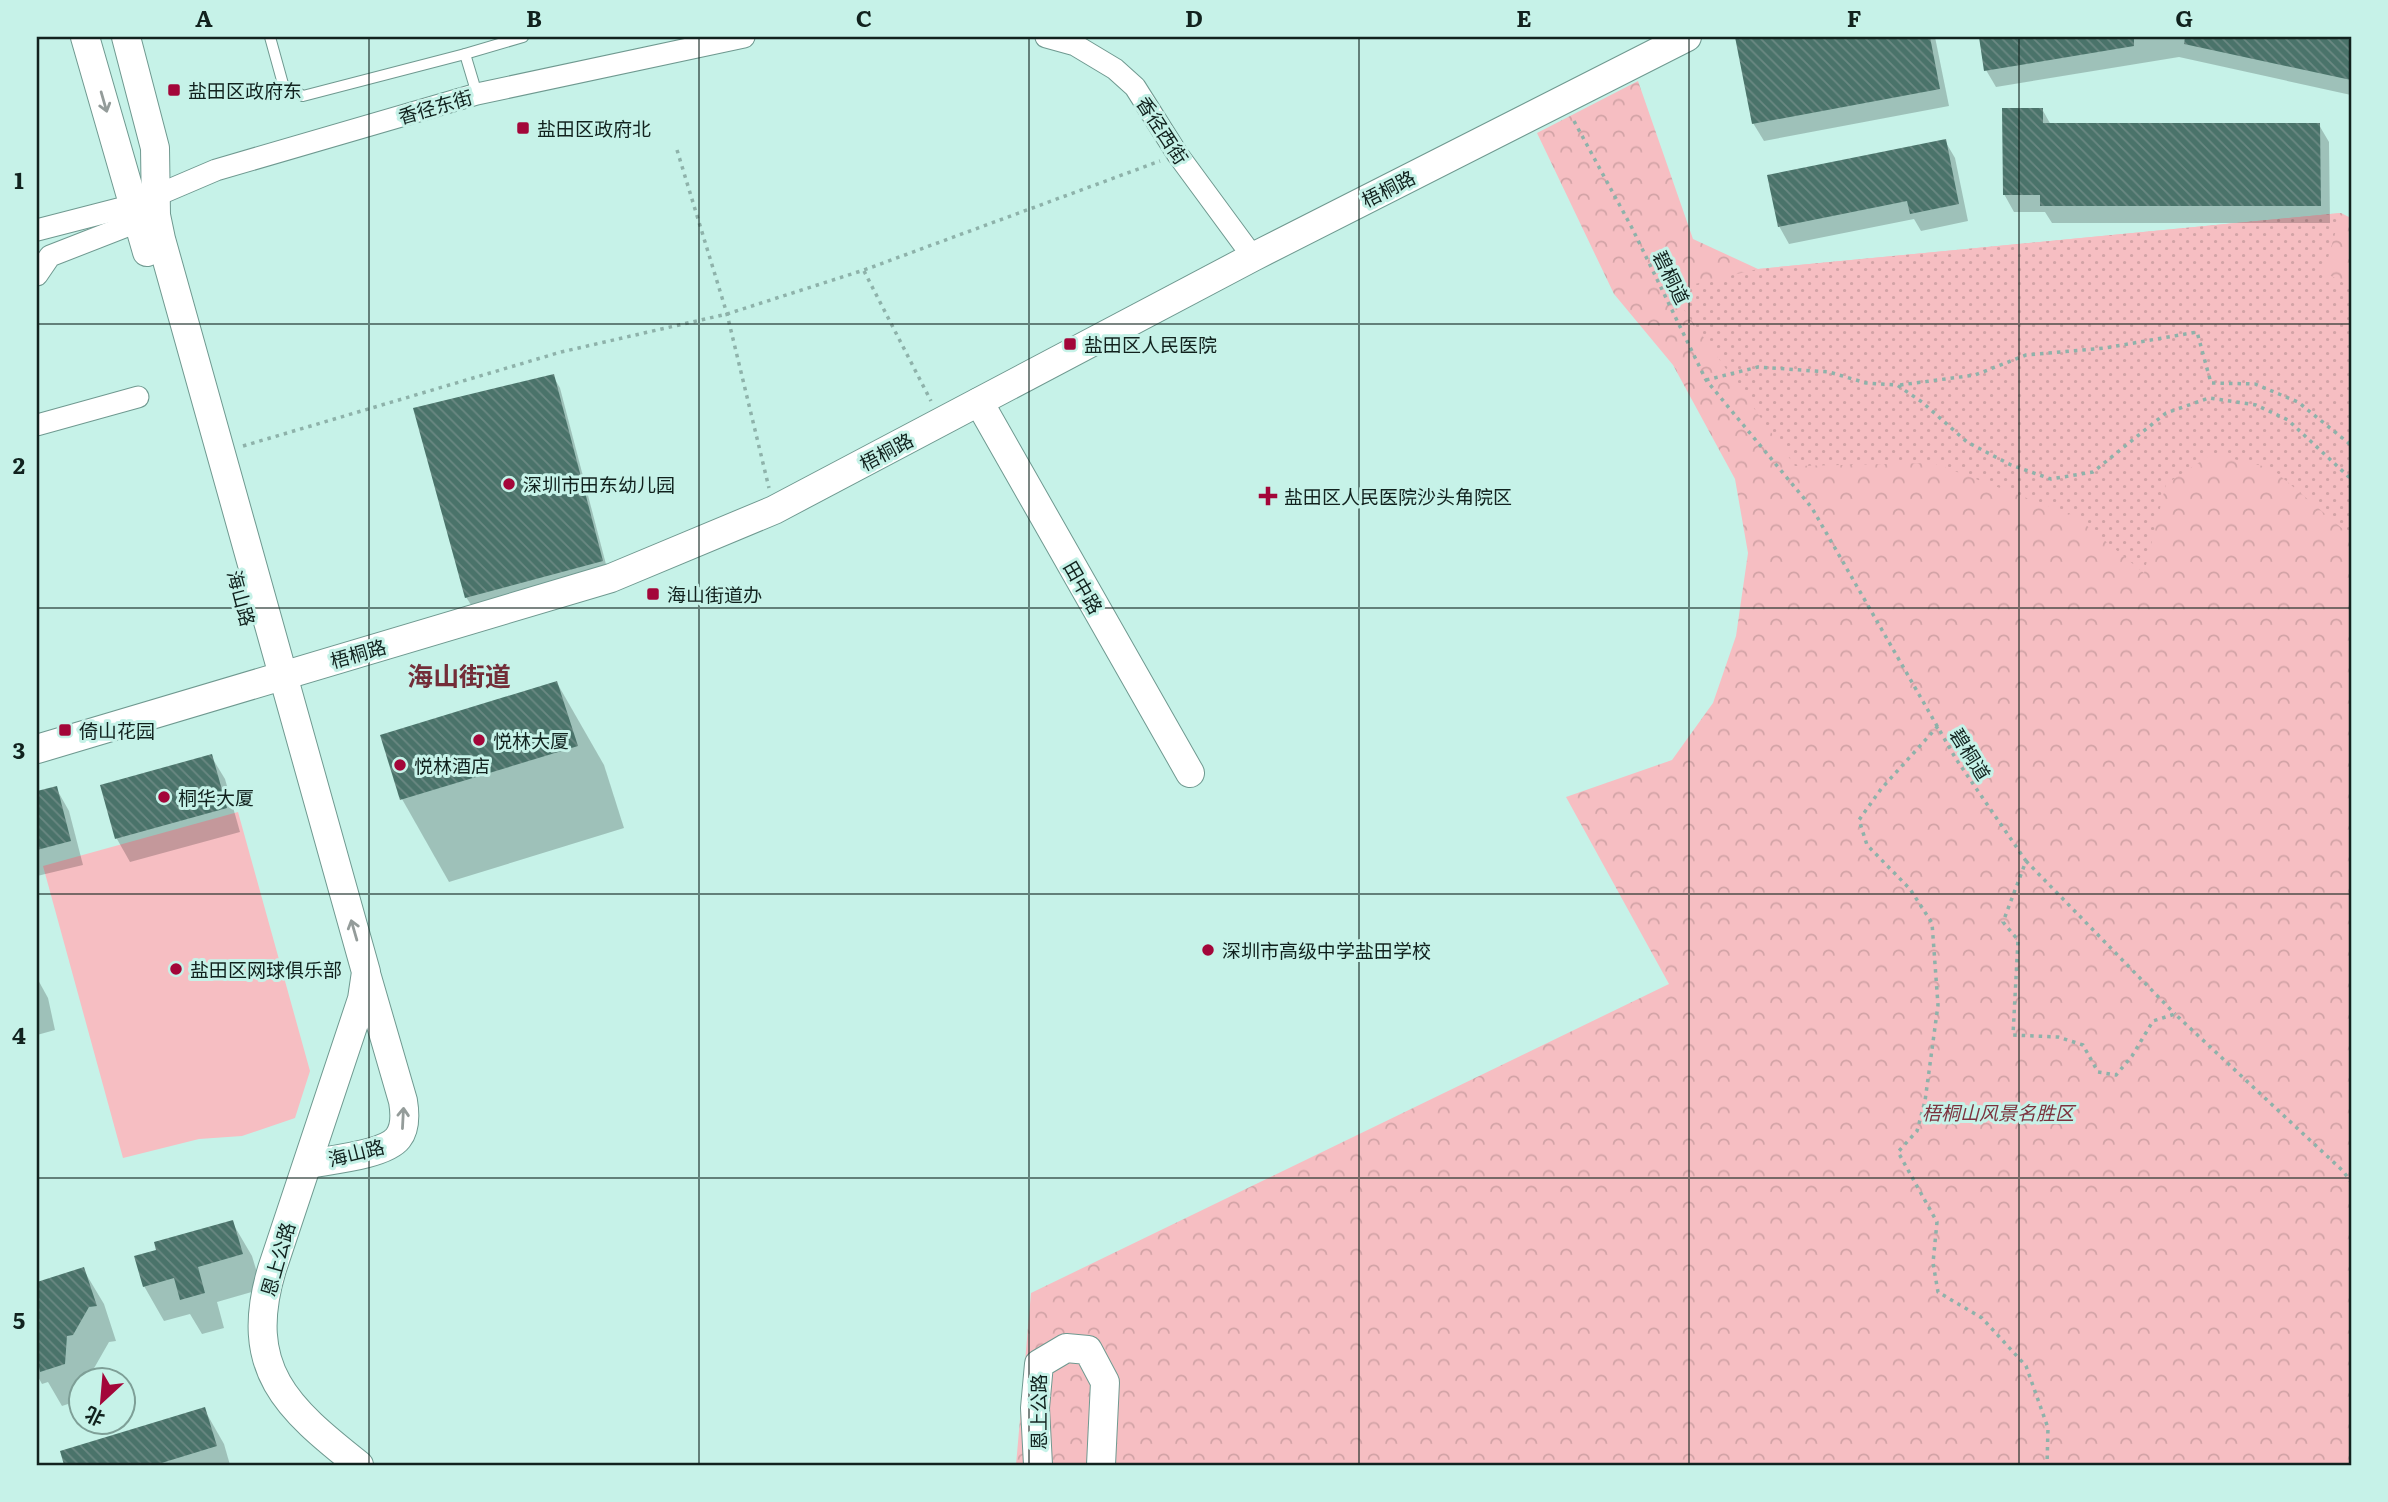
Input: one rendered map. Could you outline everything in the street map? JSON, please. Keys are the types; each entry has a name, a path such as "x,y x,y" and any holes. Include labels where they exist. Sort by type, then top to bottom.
{"street":[{"name":"海山路","path":"85,37 146,209 274,677 366,972 403,1101 402,1131 397,1139 382,1149 307,1164"},
{"name":"海山路","path":"125,37 155,148 146,209 161,239 220,453 350,991 350,1018 340,1067"},
{"name":"香径东街","path":"146,209 216,170 477,94 744,37"},
{"name":"香径西街","path":"1045,37 1075,45 1115,69 1135,87 1178,155 1253,257"},
{"name":"梧桐路","path":"37,748 611,578 774,510 1253,257 1687,37"},
{"path":"37,230 146,209"},
{"path":"37,275 50,256 146,209"},
{"path":"37,425 138,397"},
{"name":"田中路","path":"979,402 1190,773"},
{"name":"海山路","path":"340,1067 362,999 366,972"},
{"name":"恩上公路","path":"340,1067 265,1297 263,1325 266,1353 277,1383 293,1408 359,1465"},
{"name":"恩上公路","path":"1038,1465 1035,1408 1039,1364 1066,1348 1088,1350 1105,1382 1101,1465"}],"lane":[{"path":"270,37 283,84 303,96 523,37"},
{"path":"465,54 477,94"}],"path":[{"name":"碧桐道","path":"1571,116 1632,228 1706,380 1812,508 1956,759 2026,861 2175,1014"},
{"path":"677,150 727,314 774,510"},
{"path":"220,453 561,352 727,314 864,270 1178,155"},
{"path":"864,270 942,421"},
{"path":"1706,380 1758,367 1829,372 1866,383 1898,385 1975,374 2026,355 2105,348 2197,332 2211,383 2255,384 2298,402 2351,445"},
{"path":"1898,385 1923,402 1968,442 2011,464 2052,479 2093,472 2166,413 2209,398 2256,405 2288,421 2351,479"},
{"path":"1938,726 1881,789 1859,820 1867,845 1910,889 1932,923 1938,1005 1925,1101 1917,1131 1898,1152 1937,1222 1933,1263 1938,1292 1982,1318 2026,1366 2048,1428 2047,1465"},
{"path":"2026,861 2003,922 2018,940 2013,1035 2058,1037 2083,1045 2098,1072 2116,1075 2132,1056 2153,1021 2175,1014 2343,1171 2351,1182"}],"green space":[{"name":"梧桐山风景名胜区","path":"1638,81 1693,239 1758,269 2341,213 2351,218 2351,1465 1016,1465 1031,1293 1669,984 1566,797 1672,760 1713,703 1736,636 1748,553 1735,479 1673,365 1614,294 1537,133"},
{"path":"2341,213 2324,272 2351,287 2351,536 2271,468 2212,454 2166,484 2144,573 2075,516 1933,463 1795,466 1670,290 1758,269"},
{"name":"盐田区网球俱乐部","path":"238,812 310,1071 295,1118 242,1136 199,1139 123,1158 43,866"}],"building":[{"path":"1735,37 1930,37 1940,89 1752,124"},
{"path":"1979,37 2134,37 2134,46 1984,71"},
{"path":"2185,37 2351,37 2351,80 2184,44"},
{"path":"2002,108 2043,108 2043,123 2320,123 2321,206 2040,206 2040,195 2003,195"},
{"path":"1946,139 1959,204 1910,214 1907,201 1778,227 1767,175"},
{"name":"深圳市田东幼儿园","path":"554,374 603,561 465,598 413,408"},
{"name":"悦林大厦","path":"557,681 578,746 400,800 380,735"},
{"name":"桐华大厦","path":"212,754 227,808 115,839 100,785"},
{"path":"57,786 71,841 37,850 37,791"},
{"path":"233,1220 243,1254 198,1267 205,1293 180,1300 174,1278 143,1287 134,1256 156,1250 154,1242"},
{"path":"84,1267 97,1306 89,1307 73,1335 67,1336 65,1364 40,1372 37,1356 37,1282"},
{"path":"205,1407 217,1446 155,1465 64,1465 60,1451 109,1436 136,1436 136,1428"}],"place":[{"name":"盐田区政府东","path":"174,90"},
{"name":"盐田区政府北","path":"523,128"},
{"name":"盐田区人民医院","path":"1070,344"},
{"name":"深圳市田东幼儿园","path":"509,484"},
{"name":"盐田区人民医院沙头角院区","path":"1268,496"},
{"name":"海山街道办","path":"653,594"},
{"name":"倚山花园","path":"65,730"},
{"name":"悦林大厦","path":"479,740"},
{"name":"悦林酒店","path":"400,765"},
{"name":"桐华大厦","path":"164,797"},
{"name":"深圳市高级中学盐田学校","path":"1208,950"},
{"name":"盐田区网球俱乐部","path":"176,969"}],"district":[{"name":"海山街道","path":"459,674"}]}
